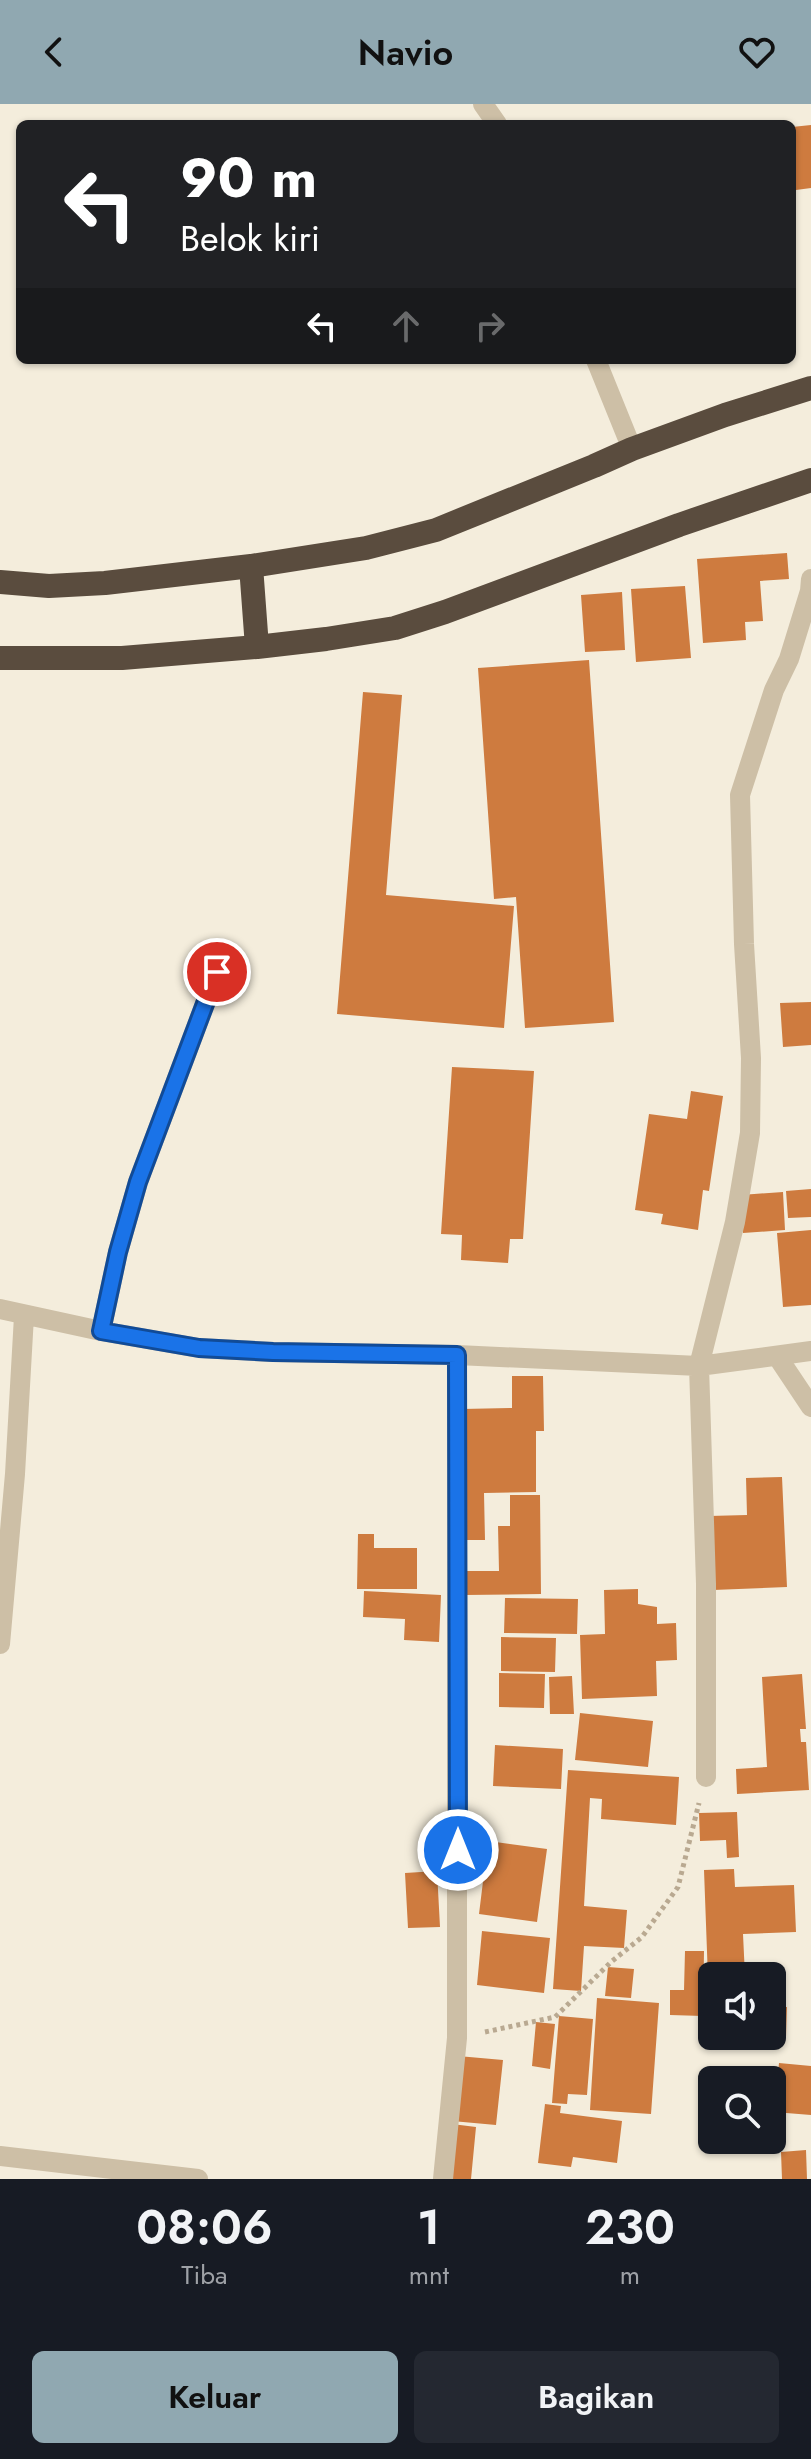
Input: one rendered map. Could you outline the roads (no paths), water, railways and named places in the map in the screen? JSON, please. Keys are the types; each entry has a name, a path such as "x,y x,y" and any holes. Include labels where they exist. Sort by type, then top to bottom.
{"highway":[{"path":"0,582 49,586 105,583 251,566 366,548 436,530 632,449 811,388"},
{"path":"0,658 122,658 257,647 395,628 811,480"},
{"path":"251,566 257,647"}],"street":[{"path":"598,364 632,449"},
{"path":"706,1777 706,1584 699,1366 735,1222 750,1133 751,1058 740,795 774,690 789,659 811,579"},
{"path":"101,1331 118,1252 138,1182 217,972"},
{"path":"0,1309 199,1348 273,1352 457,1355 699,1366 811,1351"},
{"path":"0,1644 15,1474 24,1316"},
{"path":"443,2179 457,2038 457,1355"},
{"path":"777,1356 811,1407"},
{"path":"0,2156 198,2179"}]}
